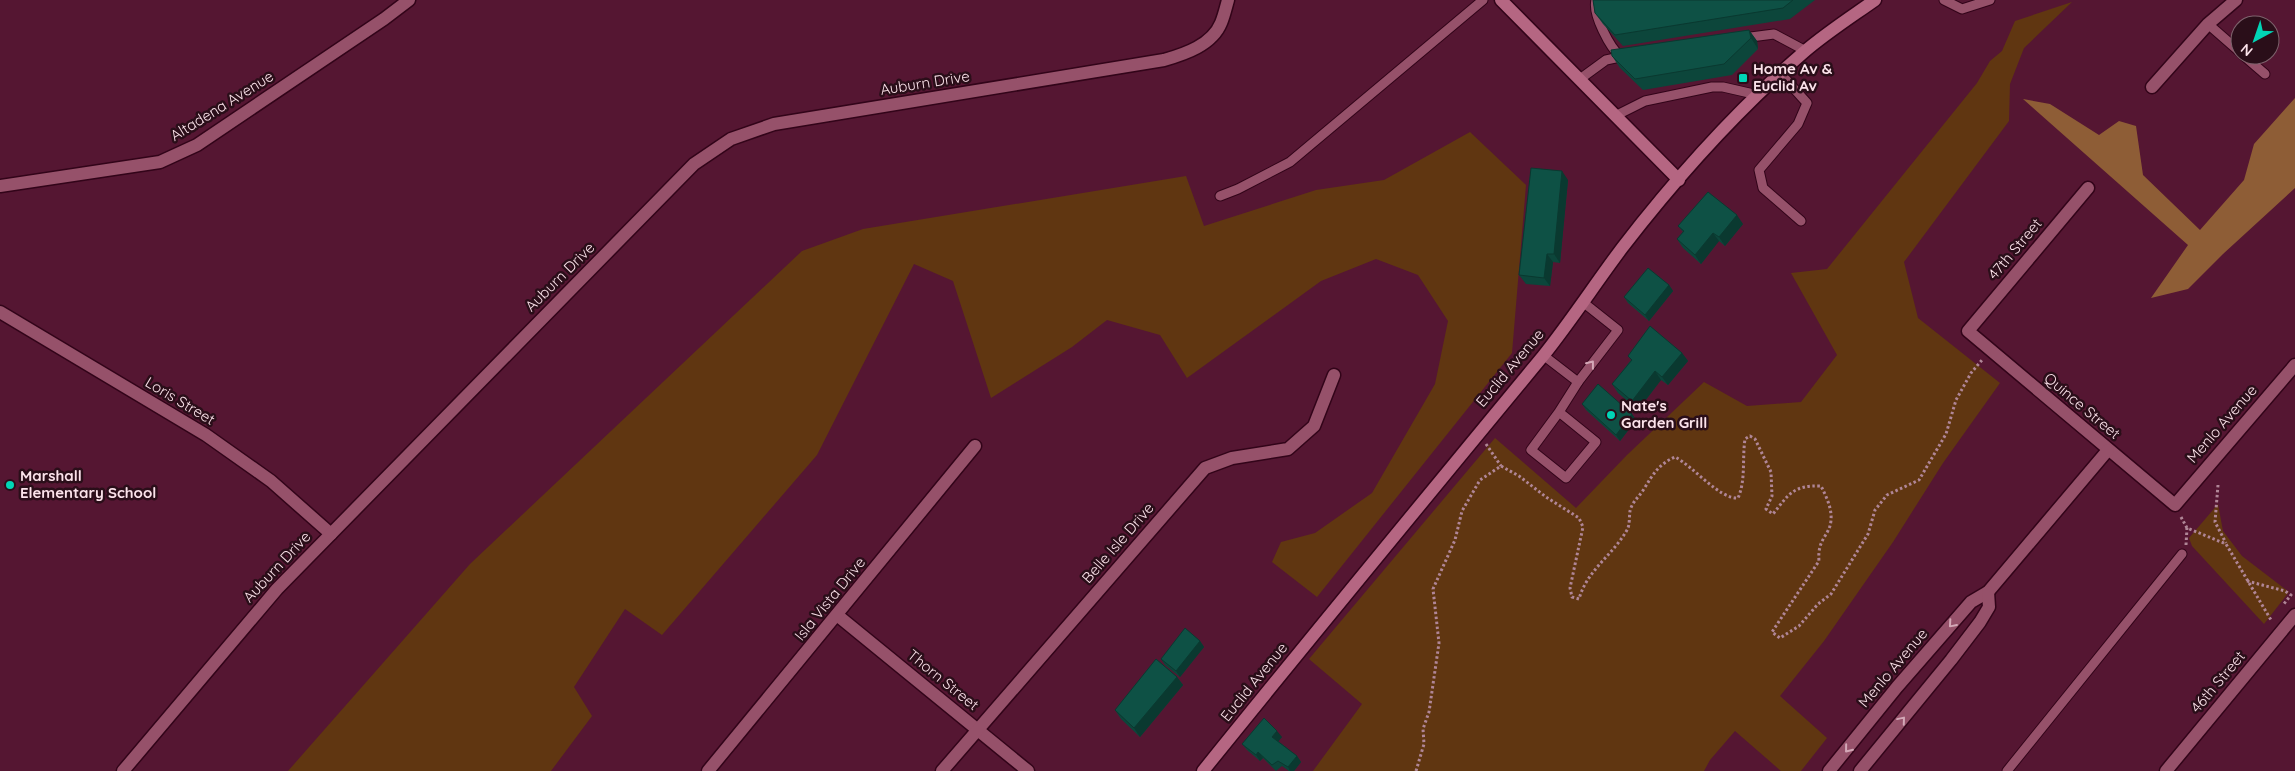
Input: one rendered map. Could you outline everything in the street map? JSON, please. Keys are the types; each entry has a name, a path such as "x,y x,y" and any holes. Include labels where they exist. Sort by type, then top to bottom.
{"main road":[{"path":"1502,0 1679,180"},
{"name":"Euclid Avenue","path":"1203,771 1543,355 1584,303 1622,249 1679,180 1758,95 1806,51 1875,0"}],"street":[{"name":"Altadena Avenue","path":"0,186 160,162 197,145 384,20 409,0"},
{"name":"Auburn Drive","path":"123,771 277,589 694,164 731,139 774,124 1164,60 1187,54 1209,39 1221,24 1228,0"},
{"path":"2152,87 2208,24 2236,0"},
{"name":"47th Street","path":"1968,331 2088,188"},
{"name":"Loris Street","path":"0,312 206,435 271,481 330,534"},
{"name":"Quince Street","path":"1968,331 2174,505"},
{"name":"Menlo Avenue","path":"2174,505 2295,364"},
{"name":"Belle Isle Drive","path":"942,771 1205,468 1232,458 1288,449 1314,426 1334,375"},
{"name":"Isla Vista Drive","path":"708,771 975,446"},
{"name":"Menlo Avenue","path":"1829,771 1897,687 1970,602 1988,592 2108,450"},
{"name":"Menlo Avenue","path":"1860,771 1980,622 1988,607 1988,592"},
{"name":"Thorn Street","path":"837,615 1028,771"},
{"name":"46th Street","path":"2166,771 2295,615"}],"lane":[{"path":"1220,196 1238,189 1290,162 1483,0"},
{"path":"1580,79 1606,60 1625,56 1604,33 1595,5 1596,0"},
{"path":"1944,0 1962,10 1990,0"},
{"path":"2208,24 2230,43"},
{"path":"1736,39 1774,34 1806,51"},
{"path":"2255,65 2265,74"},
{"path":"1781,74 1807,103 1798,124 1758,170 1763,188 1801,221"},
{"path":"1615,116 1645,101 1712,87 1723,87 1758,95"},
{"path":"1559,412 1596,442 1566,478 1532,450 1578,382 1618,330 1584,303"},
{"path":"1543,355 1578,382"},
{"path":"2007,771 2182,554"}],"path":[{"path":"1476,435 1490,447 1501,466 1519,476 1546,497 1579,518 1583,527 1570,588 1572,597 1579,599 1582,588 1593,571 1628,529 1630,511 1634,501 1657,468 1675,457 1696,470 1724,495 1738,498 1743,486 1742,457 1745,439 1750,436 1755,439 1771,472 1772,496 1766,509 1769,513 1772,514 1792,491 1809,486 1821,486 1829,501 1831,521 1818,548 1819,561 1772,632 1780,638 1799,626 1818,604 1831,594 1868,534 1876,510 1888,496 1919,480 1946,434 1956,400 1967,380 1990,350"},
{"path":"1416,771 1424,744 1423,729 1429,712 1439,644 1433,589 1456,540 1462,511 1480,480 1501,466"},
{"path":"2218,486 2215,522 2271,620"},
{"path":"2174,505 2187,528 2226,544"},
{"path":"2247,581 2285,591 2291,595"}],"shaded area":[{"path":"2072,2 2024,48 2010,84 2009,121 1904,262 1918,318 2000,383 1943,463 1893,542 1824,641 1780,696 1827,738 1801,771 1781,771 1735,731 1710,760 1704,771 1313,771 1362,704 1309,659 1495,438 1576,508 1627,455 1704,382 1747,406 1801,402 1837,355 1791,273 1827,269 1977,83 1990,61 2002,51 2015,21"},
{"path":"2295,98 2295,188 2188,289 2151,298 2188,245 2023,99 2050,104 2099,135 2119,121 2136,126 2143,175 2200,230 2244,180 2254,144"},
{"path":"1470,132 1526,185 1512,353 1317,597 1272,562 1281,542 1315,533 1372,493 1435,384 1448,321 1418,275 1376,259 1321,281 1187,378 1160,335 1107,320 1072,347 991,398 953,281 914,264 817,455 662,635 625,609 574,687 592,716 551,771 288,771 470,564 802,251 863,229 1186,176 1204,226 1316,190 1384,180"},
{"path":"2218,504 2223,531 2242,556 2289,592 2264,624 2192,546 2189,538"}],"building":[{"path":"1593,0 1793,0 1783,8 1615,35 1595,13"},
{"path":"1749,30 1751,38 1724,64 1635,79 1612,56 1611,50"},
{"path":"1531,168 1562,171 1554,254 1547,254 1544,278 1519,275"},
{"path":"1708,192 1737,215 1719,237 1713,233 1695,255 1677,239 1684,231 1678,226"},
{"path":"1648,268 1669,285 1645,315 1624,297"},
{"path":"1650,326 1682,353 1662,377 1655,371 1632,401 1612,384 1632,360 1628,356"},
{"name":"Nate's Garden Grill","path":"1598,384 1632,414 1616,435 1582,404"},
{"path":"1185,628 1200,641 1176,671 1161,659"},
{"path":"1156,659 1177,677 1134,728 1115,710"},
{"path":"1264,718 1277,731 1272,737 1297,756 1288,767 1278,761 1272,765 1258,752 1256,755 1242,744"}],"place":[{"name":"Home Av & Euclid Av","path":"1743,78"},
{"name":"Nate's Garden Grill","path":"1611,415"},
{"name":"Marshall Elementary School","path":"10,485"}]}
